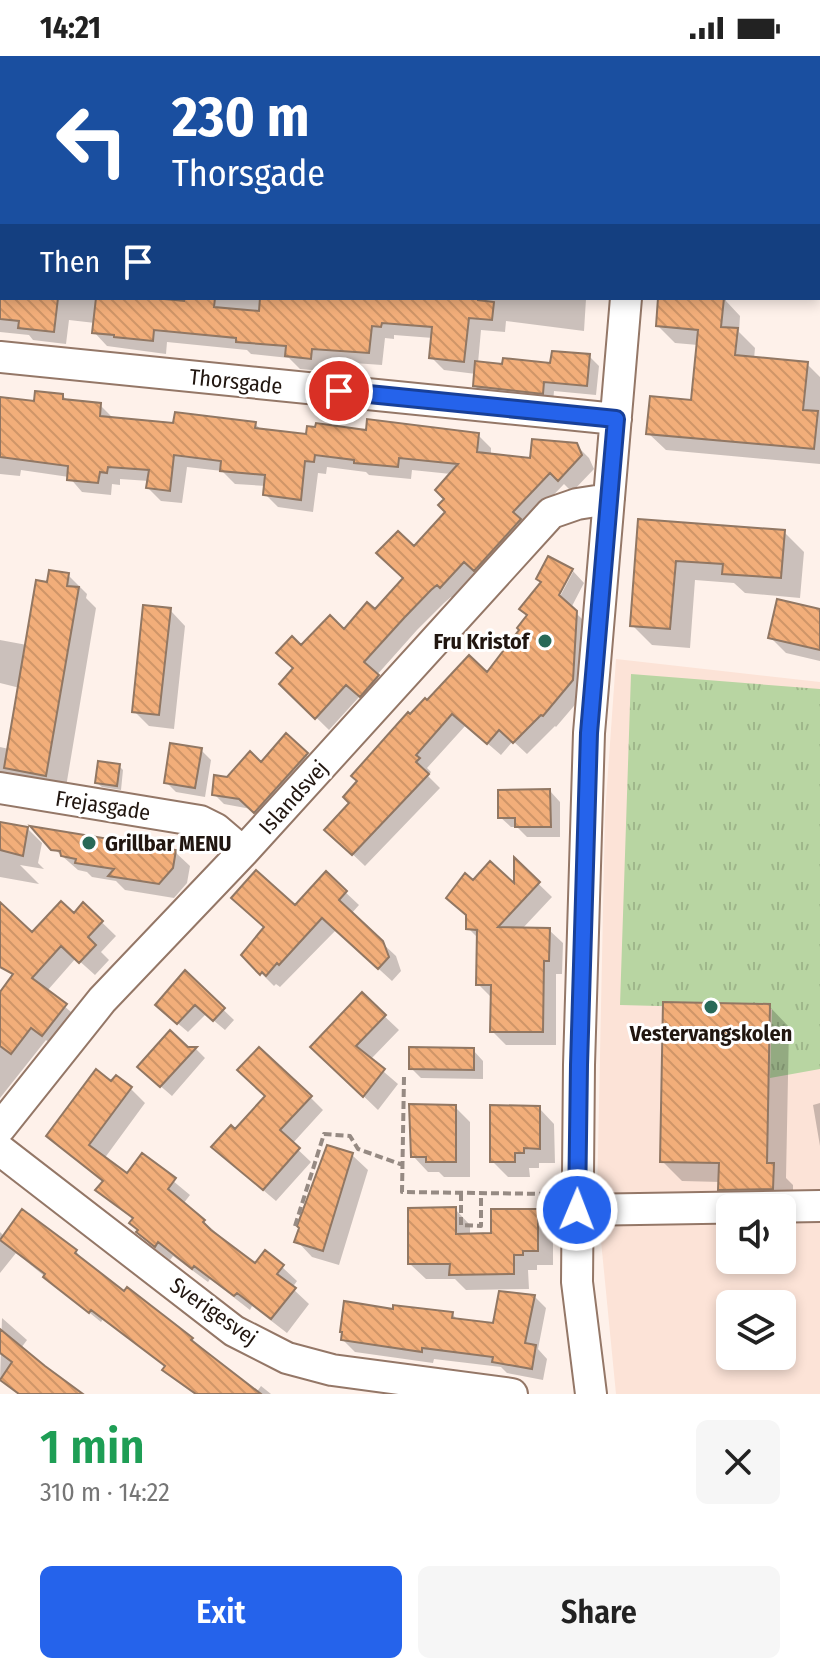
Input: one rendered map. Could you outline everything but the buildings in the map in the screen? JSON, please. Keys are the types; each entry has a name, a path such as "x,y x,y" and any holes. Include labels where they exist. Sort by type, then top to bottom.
{"street":[{"path":"591,1394 577,1282 579,1065 589,733 626,300"},
{"name":"Thorsgade","path":"0,357 616,419"},
{"name":"Islandsvej","path":"0,1128 102,1000 243,852 551,513 577,504 609,499"},
{"name":"Frejasgade","path":"0,788 200,821 216,829 243,852"},
{"name":"Sverigesvej","path":"0,1150 234,1331 327,1382 512,1394"},
{"path":"578,1202 820,1206"}],"path":[{"path":"404,1077 402,1192 481,1193 578,1202"},
{"path":"295,1226 324,1134 350,1136 358,1149 403,1165"},
{"path":"461,1193 461,1225 481,1226 481,1193"}],"shaded area":[{"name":"Vestervangskolen","path":"616,659 820,682 820,1394 616,1394 597,1200 605,814"}],"green space":[{"path":"631,674 820,689 820,1069 770,1078 772,1009 620,1005"}],"place":[{"name":"Fru Kristof","path":"545,641"},
{"name":"Grillbar MENU","path":"89,843"},
{"name":"Vestervangskolen","path":"711,1007"}],"route":[{"path":"339,391 616,419 589,733 577,1210"}]}
